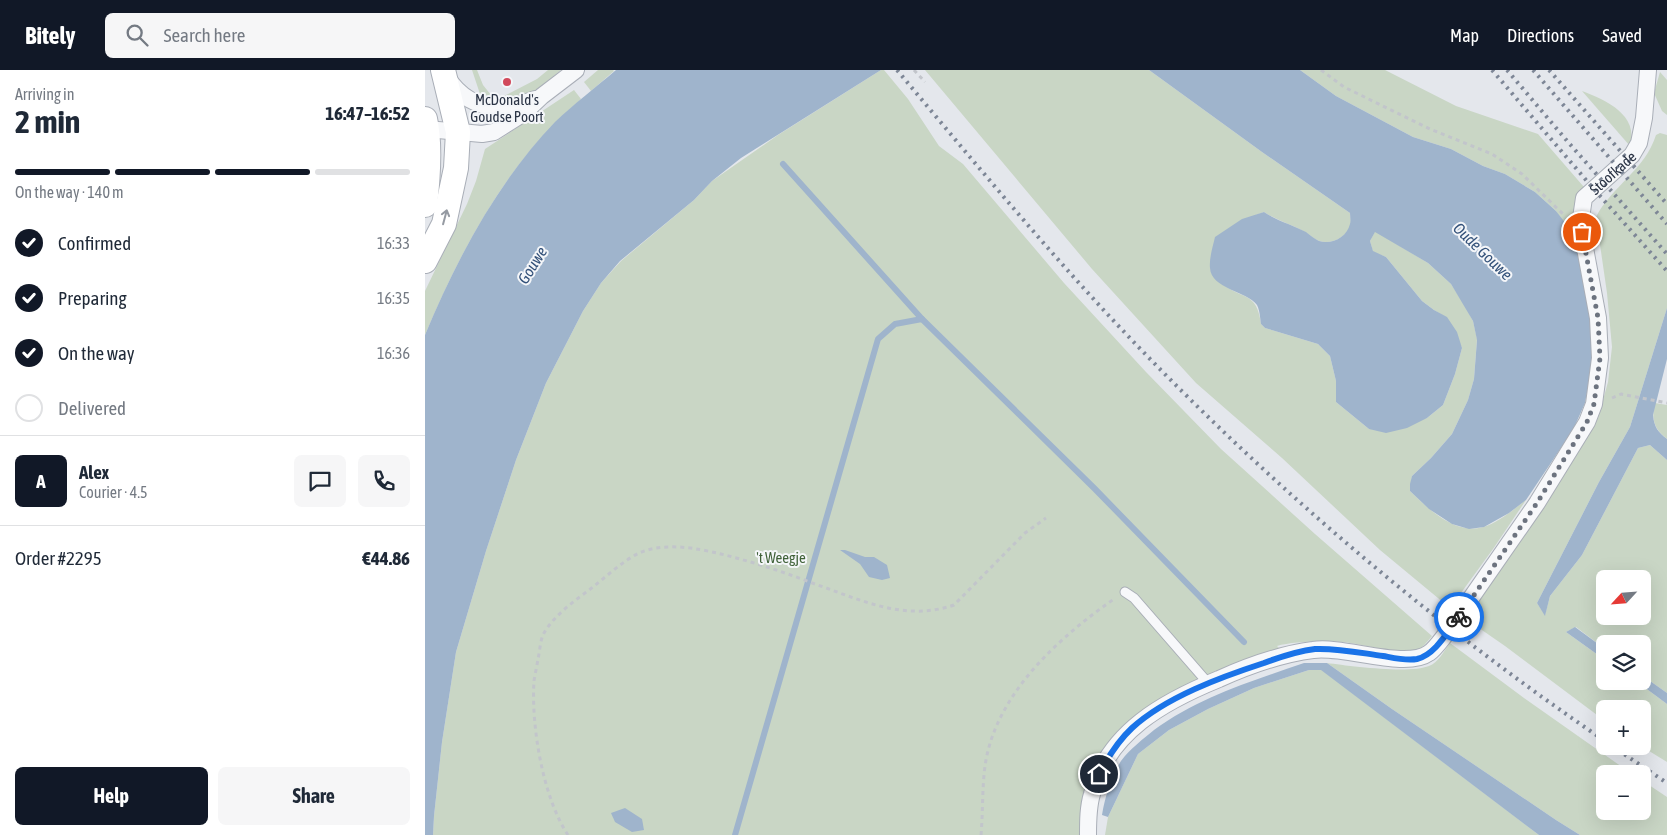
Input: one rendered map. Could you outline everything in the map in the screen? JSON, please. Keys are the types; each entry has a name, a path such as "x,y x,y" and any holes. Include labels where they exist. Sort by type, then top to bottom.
{"main road":[{"path":"425,261 444,224 456,168 458,132 444,71"},
{"path":"425,206 427,187 426,124"}],"street":[{"path":"426,124 458,132 482,134 494,132 524,113 541,96 576,70"},
{"name":"Stoofkade","path":"1088,835 1088,813 1092,792 1107,758 1133,727 1159,708 1208,683 1240,670 1284,656 1314,649 1340,650 1405,660 1418,659 1429,653 1446,634 1537,503 1587,422 1594,404 1600,358 1598,318 1582,232 1581,218 1584,198 1632,155 1639,143 1644,118 1647,70"},
{"path":"444,71 454,88 474,102 503,107 519,105 541,96"}],"lane":[{"path":"1125,592 1134,598 1208,683"}],"path":[{"path":"914,70 925,82"},
{"path":"1321,70 1353,91 1430,129 1492,154 1523,174 1582,232"},
{"path":"1633,396 1667,403"},
{"path":"567,835 557,817 543,770 536,726 534,681 543,635 559,614 625,562 640,553 659,548 682,547 707,550 754,563 886,608 913,612 942,609 954,605 1025,533 1046,518"},
{"path":"981,835 985,766 990,745 1002,714 1017,690 1042,658 1097,610 1125,592"}],"green space":[{"path":"472,70 477,70 483,85 491,95 502,97 537,79 548,70 561,70 541,87 520,99 482,100"},
{"path":"598,70 614,71 591,91 584,82"},
{"name":"'t Weegje","path":"881,70 884,70 908,99 939,146 963,164 1064,283 1146,372 1221,449 1432,636 1420,649 1409,652 1350,643 1303,642 1284,644 1277,646 1280,649 1164,702 1084,791 1079,835 433,835 442,742 456,652 516,460 546,383 583,311 601,283 621,261 694,200 712,181 778,135"},
{"path":"925,70 1149,70 1350,213 1351,224 1349,229 1343,236 1329,242 1319,241 1264,212 1256,215 1212,254 1210,267 1219,282 1252,301 1259,313 1261,324 1265,328 1318,344 1330,356 1336,381 1336,402 1369,429 1427,418 1443,405 1455,374 1462,348 1447,318 1422,301 1386,257 1373,252 1370,241 1375,231 1428,263 1451,284 1473,321 1477,339 1474,379 1468,400 1452,434 1412,476 1410,491 1443,519 1452,524 1472,528 1483,527 1494,522 1526,500 1450,608 1380,550 1282,458 1196,383 1092,269"},
{"path":"1300,70 1385,70 1456,106 1538,134 1590,194 1581,255 1556,211 1535,192 1505,174 1483,166 1451,149 1413,137 1336,96"},
{"path":"1660,72 1667,80 1667,115 1662,111 1654,93"},
{"path":"574,90 581,99 556,122 515,169 480,222 450,279 425,335 425,291 467,204 485,149"},
{"path":"1582,91 1610,104 1625,117 1632,135 1630,146"},
{"path":"1660,133 1667,135 1667,308 1630,427 1599,482 1537,603 1545,615 1550,596 1582,555 1638,448 1650,445 1667,460 1667,693 1651,682 1651,635 1596,635 1596,642 1576,627 1566,632 1596,654 1596,690 1648,690 1667,704 1667,762 1651,752 1651,700 1596,700 1596,714 1466,619 1561,480 1598,418 1608,382 1612,347 1607,293 1596,217 1651,147 1656,135"},
{"path":"1655,403 1667,405 1667,439 1656,427 1653,414"},
{"path":"1450,643 1596,749 1596,755 1605,755 1619,765 1596,765 1596,820 1651,820 1651,786 1667,797 1667,835 1580,835 1327,663 1379,669 1408,669 1429,666 1441,656"},
{"path":"1309,670 1322,670 1539,835 1105,835 1108,817 1138,754 1169,730 1208,709 1254,688"}],"water":[{"name":"Gouwe","path":"616,70 881,70 741,158 712,181 694,200 620,261 601,283 583,311 546,383 516,460 486,551 456,652 442,742 433,835 425,835 425,335 450,278 480,222 515,170 555,122"},
{"name":"Oude Gouwe","path":"1149,70 1300,70 1336,96 1413,137 1451,149 1483,166 1505,174 1535,192 1556,211 1570,229 1581,255 1588,290 1593,345 1591,371 1585,403 1573,430 1526,500 1509,513 1484,527 1469,529 1452,524 1429,509 1410,491 1412,476 1452,434 1468,400 1474,379 1477,340 1473,321 1451,284 1428,263 1375,232 1370,241 1373,251 1386,257 1422,301 1447,317 1457,332 1462,348 1455,374 1443,405 1427,418 1407,428 1386,433 1369,429 1336,402 1336,381 1330,356 1318,344 1265,328 1261,324 1257,305 1252,300 1216,281 1210,268 1211,252 1215,237 1242,219 1264,212 1306,232 1319,241 1329,242 1338,239 1346,233 1350,223 1350,213"},
{"path":"1667,308 1667,359 1653,415 1657,429 1667,439 1667,460 1650,445 1638,448 1582,555 1550,596 1545,616 1537,603 1599,482 1630,427"},
{"path":"840,550 865,557 874,557 887,565 890,578 882,580 869,577 860,564"},
{"path":"1575,627 1596,642 1596,654 1566,632"},
{"path":"1304,663 1327,663 1580,835 1539,835 1321,670 1309,670 1254,688 1208,709 1169,730 1138,754 1108,817 1102,815 1109,787 1121,761 1132,748 1154,730 1171,718 1208,699 1246,683"},
{"path":"1651,682 1667,693 1667,704 1648,690 1651,690"},
{"path":"625,808 642,819 644,830 632,832 615,822 611,813"}],"waterway":[{"path":"783,164 922,319"},
{"path":"735,835 878,339 895,324 922,319 1094,488 1244,642"}],"railway":[{"path":"897,70 1022,219 1120,327 1205,414 1314,515 1370,563 1485,655 1596,735"},
{"path":"1492,70 1667,271"},
{"path":"1507,70 1667,254"},
{"path":"1533,70 1667,224"},
{"path":"1549,70 1667,204"},
{"path":"1625,755 1667,783"}],"way so far":[{"path":"1459,617 1537,503 1587,422 1594,404 1600,358 1598,318 1582,232"}],"place":[{"name":"McDonald's Goudse Poort","path":"507,82"}],"route":[{"path":"1099,774 1114,748 1133,727 1159,708 1208,683 1284,656 1314,649 1340,650 1405,660 1418,659 1429,653 1459,617"}]}
